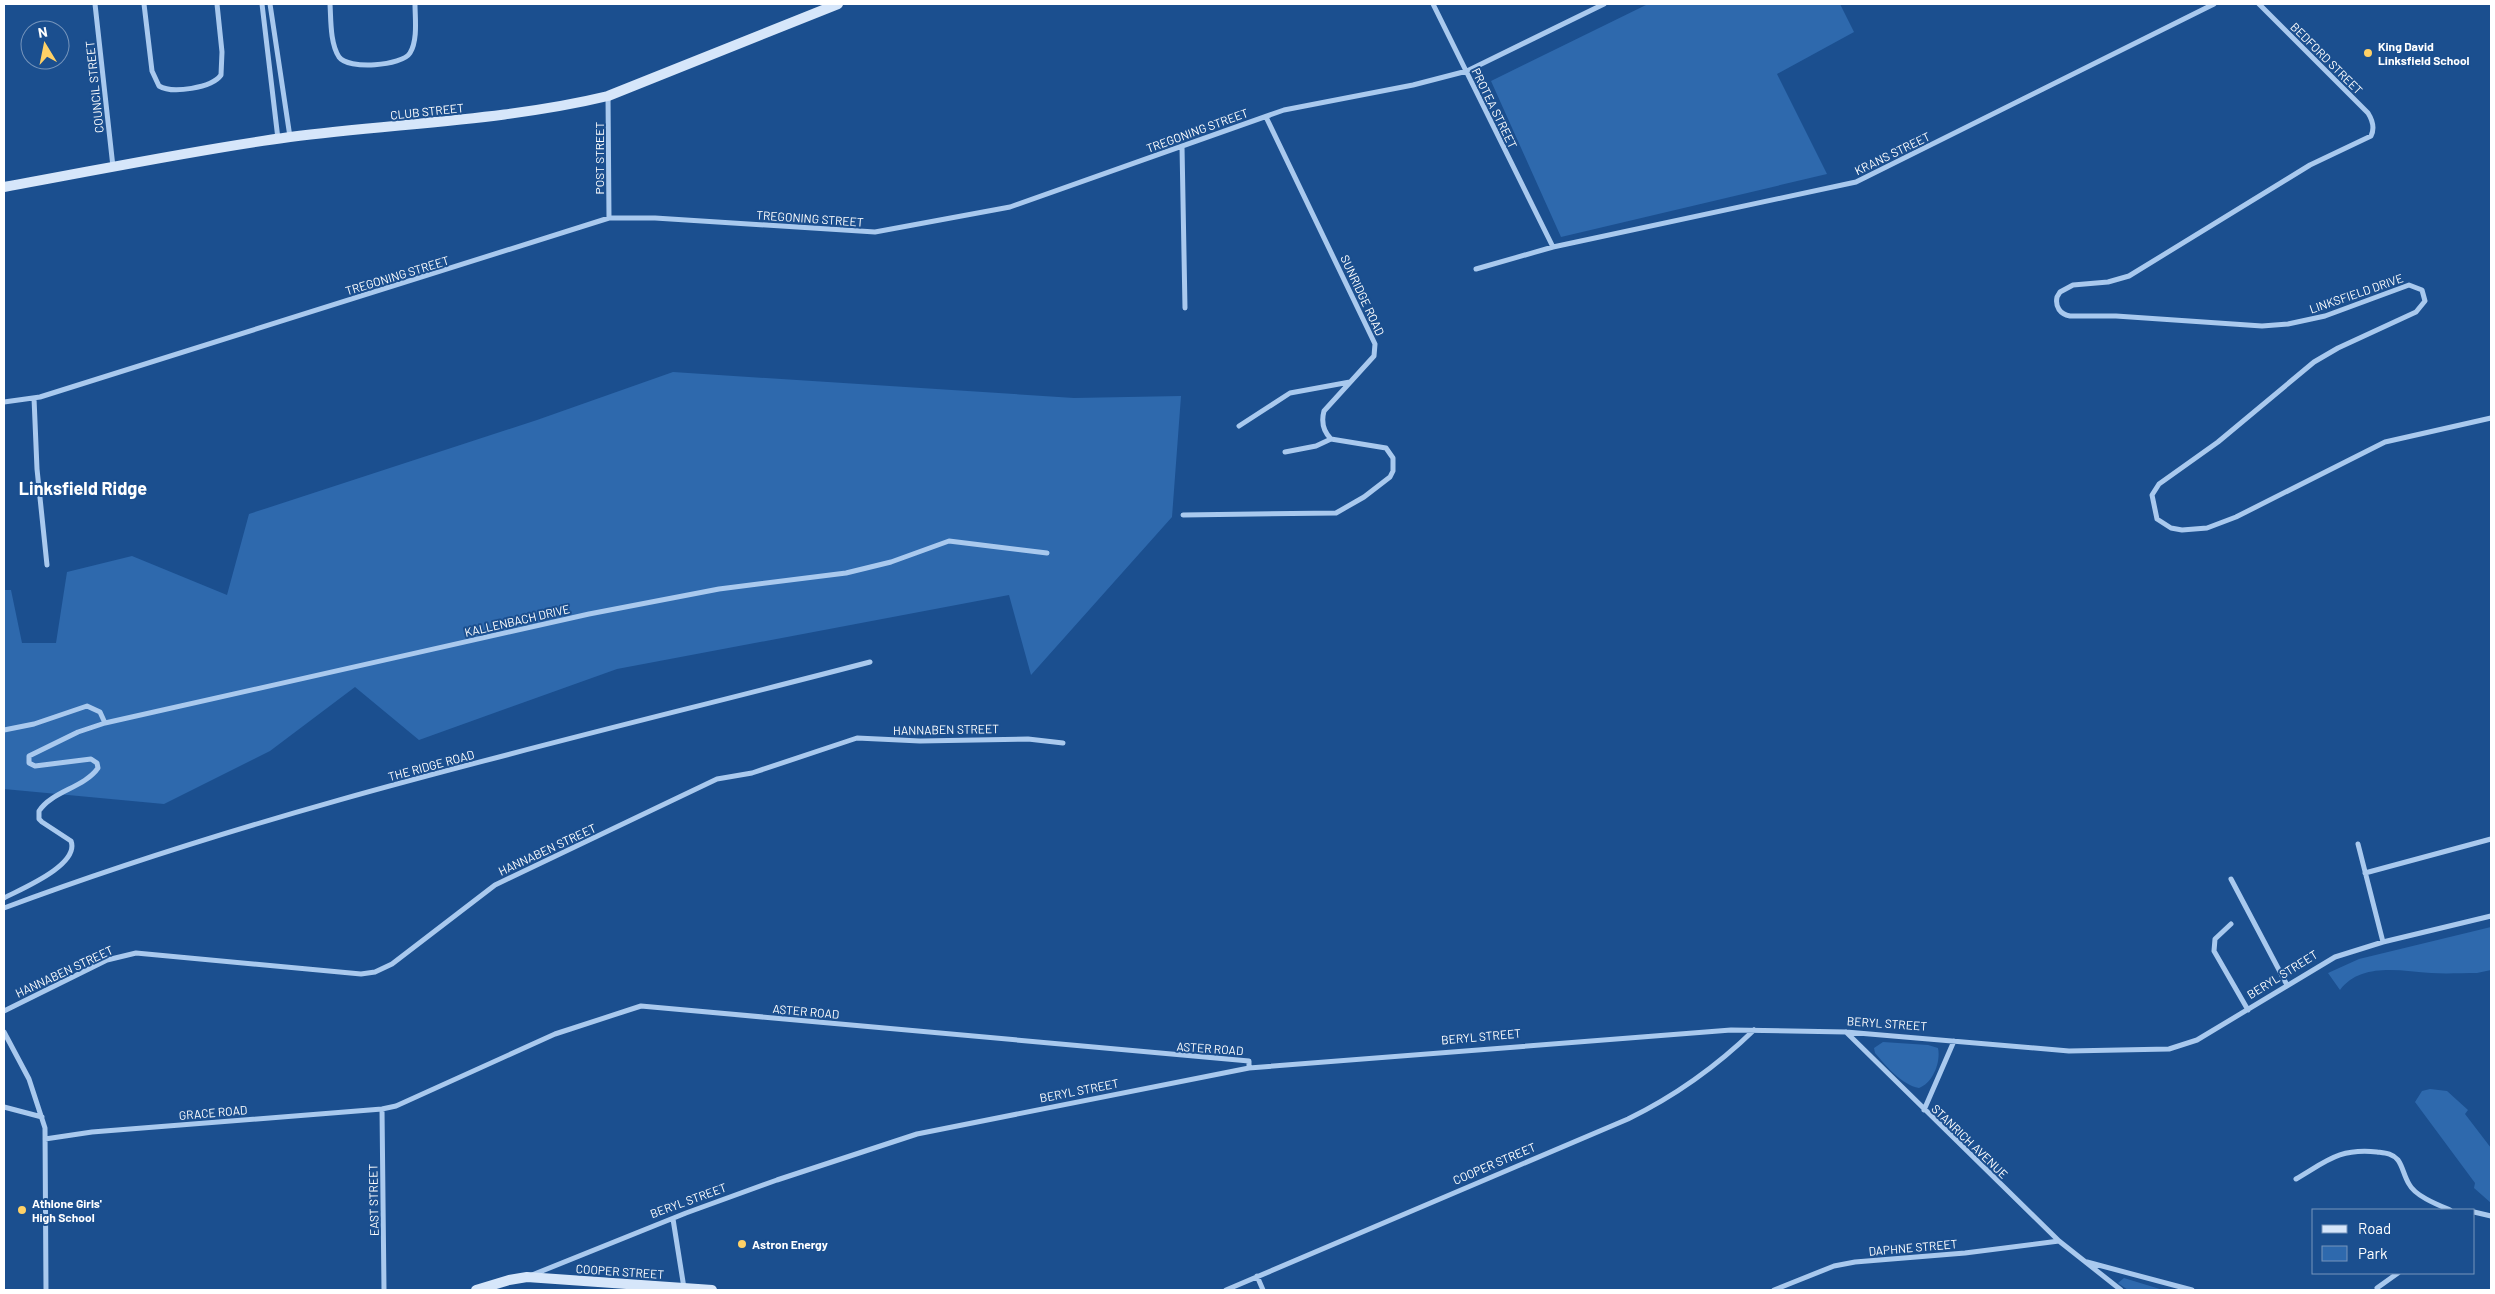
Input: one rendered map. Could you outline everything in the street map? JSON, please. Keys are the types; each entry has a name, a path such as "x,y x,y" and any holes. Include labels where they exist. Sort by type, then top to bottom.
{"main road":[{"name":"CLUB STREET","path":"4,187 291,137 548,109 608,96 838,4"},
{"name":"COOPER STREET","path":"527,1277 712,1290"},
{"name":"BERYL STREET","path":"476,1290 508,1280 527,1277"}],"street":[{"name":"COUNCIL STREET","path":"95,4 113,167"},
{"path":"144,4 152,71 159,86 171,90 210,84 221,76 222,52 216,4"},
{"path":"262,4 278,139"},
{"path":"270,4 291,137"},
{"path":"330,4 337,52 342,61 355,66 378,64 403,59 408,56 413,47 416,4"},
{"name":"PROTEA STREET","path":"1433,4 1553,248"},
{"name":"TREGONING STREET","path":"4,402 34,398 609,218 649,218 862,232 889,230 1010,208 1297,106 1413,84 1467,71 1604,4"},
{"name":"KRANS STREET","path":"1476,269 1553,248 1856,182 2214,4"},
{"name":"BEDFORD STREET","path":"2259,4 2368,113 2374,131"},
{"name":"POST STREET","path":"608,96 609,218"},
{"name":"SUNRIDGE ROAD","path":"1266,116 1375,344 1374,356 1324,411 1322,418 1324,430 1331,439"},
{"name":"LINKSFIELD DRIVE","path":"2374,131 2366,140 2310,165 2129,276 2065,288 2057,297 2058,308 2064,315 2070,316 2116,316 2262,326 2288,324 2324,316 2404,286 2416,286 2423,293 2424,305 2416,312 2346,344 2314,362 2218,442 2159,484 2152,495 2154,512 2157,519 2171,528 2195,530 2222,524 2385,442 2491,418"},
{"path":"1182,146 1185,308"},
{"path":"1239,426 1290,393 1351,382"},
{"path":"34,398 37,469 47,565"},
{"path":"1182,515 1330,514 1344,510 1364,497 1390,476 1392,471 1393,458 1386,448 1331,439 1316,446 1284,452"},
{"name":"KALLENBACH DRIVE","path":"4,898 58,869 67,859 73,847 71,841 42,822 39,819 39,811 46,804 90,776 98,768 97,763 91,759 35,766 29,764 29,756 69,736 105,723 598,612 719,589 846,574 891,562 949,541 1047,553"},
{"name":"THE RIDGE ROAD","path":"4,908 84,878 290,813 870,662"},
{"path":"4,730 34,724 87,706 100,712 105,723"},
{"name":"HANNABEN STREET","path":"4,1011 107,960 136,953 361,974 375,972 392,964 487,890 526,868 711,781 752,773 847,740 858,738 920,741 1014,738 1063,743"},
{"path":"2365,873 2491,838"},
{"path":"2358,844 2383,942"},
{"path":"2231,879 2287,986"},
{"name":"BERYL STREET","path":"527,1277 673,1218 777,1180 917,1134 1250,1068 1699,1031 1754,1029 1846,1032 2069,1051 2153,1051 2169,1049 2197,1040 2335,957 2383,942 2491,916"},
{"path":"2231,924 2215,939 2214,951 2248,1010"},
{"name":"ASTER ROAD","path":"382,1109 404,1104 432,1092 498,1059 555,1034 641,1006 1249,1061 1250,1068"},
{"name":"COOPER STREET","path":"1226,1290 1628,1119 1688,1082 1733,1048 1754,1029"},
{"path":"4,1032 29,1079 42,1117 46,1138 46,1290"},
{"name":"STANRICH AVENUE","path":"1846,1032 2058,1240 2121,1290"},
{"path":"1924,1110 1954,1040"},
{"path":"4,1107 42,1117"},
{"name":"GRACE ROAD","path":"46,1138 92,1132 382,1109"},
{"name":"EAST STREET","path":"382,1109 384,1290"},
{"path":"2296,1180 2338,1154 2348,1151 2390,1154 2399,1161 2408,1183 2414,1191 2448,1209"},
{"path":"2475,1212 2491,1216"},
{"path":"673,1218 684,1288"},
{"name":"DAPHNE STREET","path":"1774,1290 1834,1266 1850,1263 1965,1252 2058,1240"},
{"name":"STANRICH AVENUE","path":"2084,1261 2192,1290"},
{"path":"2377,1288 2397,1274"},
{"path":"1257,1276 1263,1290"}],"green space":[{"path":"1648,4 1840,4 1854,32 1777,74 1827,174 1561,237 1491,81"},
{"path":"673,372 1074,398 1181,396 1172,517 1031,675 1009,595 617,669 419,740 355,687 270,751 164,804 4,789 4,590 11,590 22,643 56,643 67,572 132,556 227,595 249,514 537,420"},
{"path":"2491,927 2491,970 2477,973 2431,973 2382,970 2359,975 2340,990 2328,973 2359,959"},
{"path":"1883,1042 1928,1045 1938,1048 1937,1065 1932,1077 1919,1088 1906,1083 1884,1064 1875,1053 1874,1048"},
{"path":"2430,1089 2447,1091 2468,1110 2465,1114 2491,1148 2491,1203 2474,1188 2475,1183 2415,1102 2422,1091"},
{"path":"2124,1278 2163,1290 2128,1290 2118,1283"}],"place":[{"name":"King David Linksfield School","path":"2368,53"},
{"name":"Athlone Girls' High School","path":"22,1210"},
{"name":"Astron Energy","path":"742,1244"}],"district":[{"name":"Linksfield Ridge","path":"83,488"}]}
